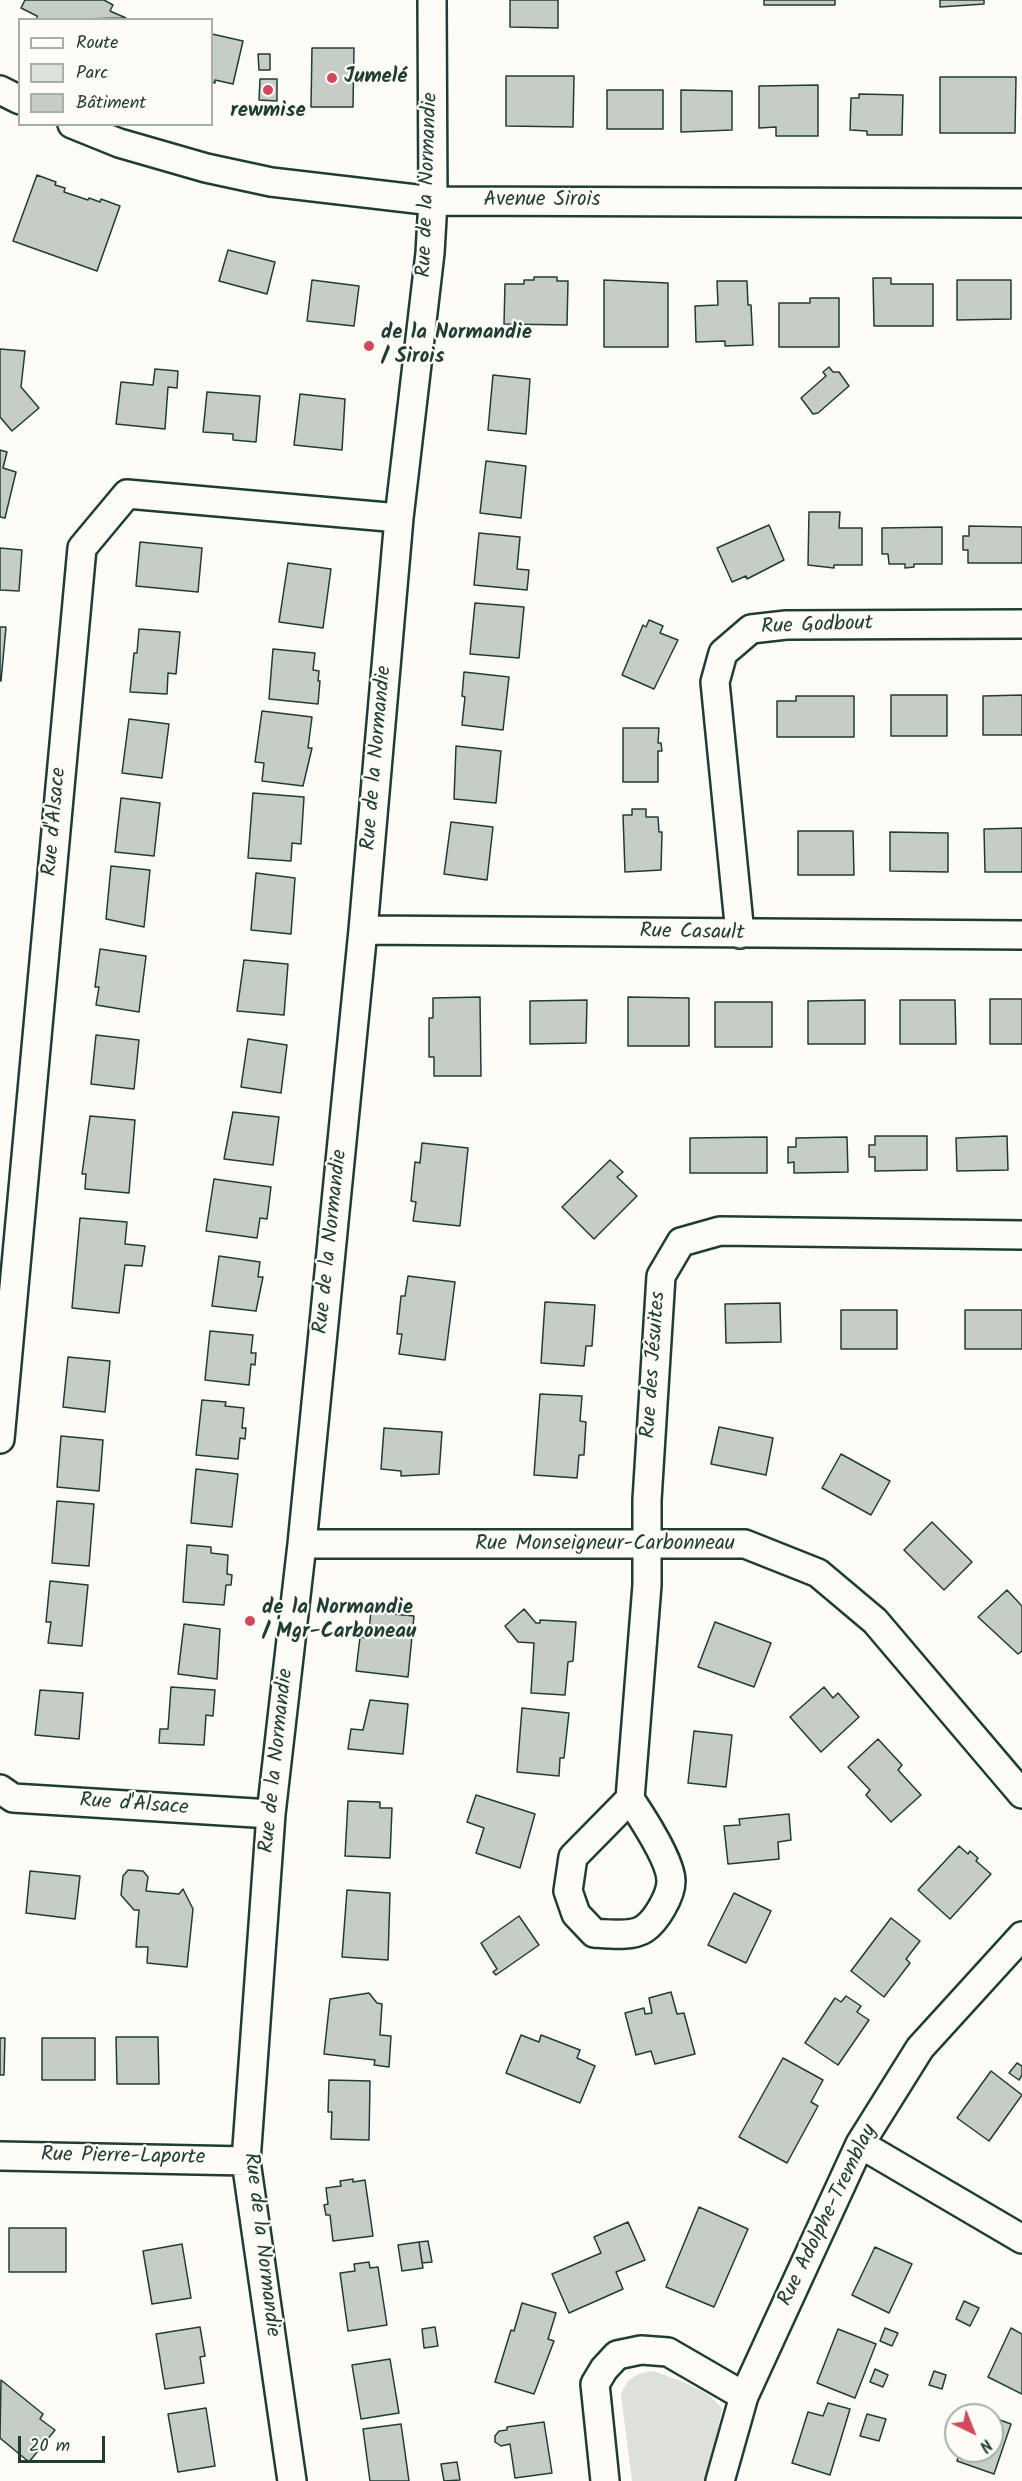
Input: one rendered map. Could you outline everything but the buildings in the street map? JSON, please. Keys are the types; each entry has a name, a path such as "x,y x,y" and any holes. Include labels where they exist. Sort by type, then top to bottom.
{"street":[{"name":"Rue de la Normandie","path":"292,2481 246,2161 271,1814 302,1544 363,930 399,518 428,264 433,201 432,0"},
{"path":"0,90 18,99"},
{"name":"Avenue Sirois","path":"77,126 119,143 249,177 433,201 1022,204"},
{"name":"Rue d'Alsace","path":"0,1439 82,548 127,494 399,518"},
{"name":"Rue Godbout","path":"740,934 715,682 723,653 751,629 786,624 1022,624"},
{"name":"Rue Casault","path":"363,930 1022,935"},
{"name":"Rue des Jésuites","path":"630,1799 649,1544 646,1500 661,1276 681,1242 720,1231 1022,1235"},
{"name":"Rue Monseigneur-Carbonneau","path":"302,1544 745,1544 818,1573 875,1621 1022,1794"},
{"name":"Rue d'Alsace","path":"0,1790 13,1798 271,1814"},
{"path":"630,1799 655,1837 671,1881 663,1905 644,1929 618,1934 594,1933 576,1914 568,1891 573,1857 630,1799"},
{"name":"Rue Adolphe-Tremblay","path":"720,2481 744,2396 860,2144 920,2048 1022,1936"},
{"path":"860,2144 1022,2239"},
{"name":"Rue Pierre-Laporte","path":"0,2156 246,2161"},
{"path":"605,2481 595,2384 604,2368 617,2355 641,2350 668,2352 744,2396"}],"green space":[{"path":"654,2371 700,2390 716,2401 722,2409 707,2481 632,2481 621,2394 633,2377"}],"place":[{"name":"Jumelé","path":"332,78"},
{"name":"rewmise","path":"268,90"},
{"name":"de la Normandie / Sirois","path":"369,346"},
{"name":"de la Normandie / Mgr-Carboneau","path":"250,1621"}]}
